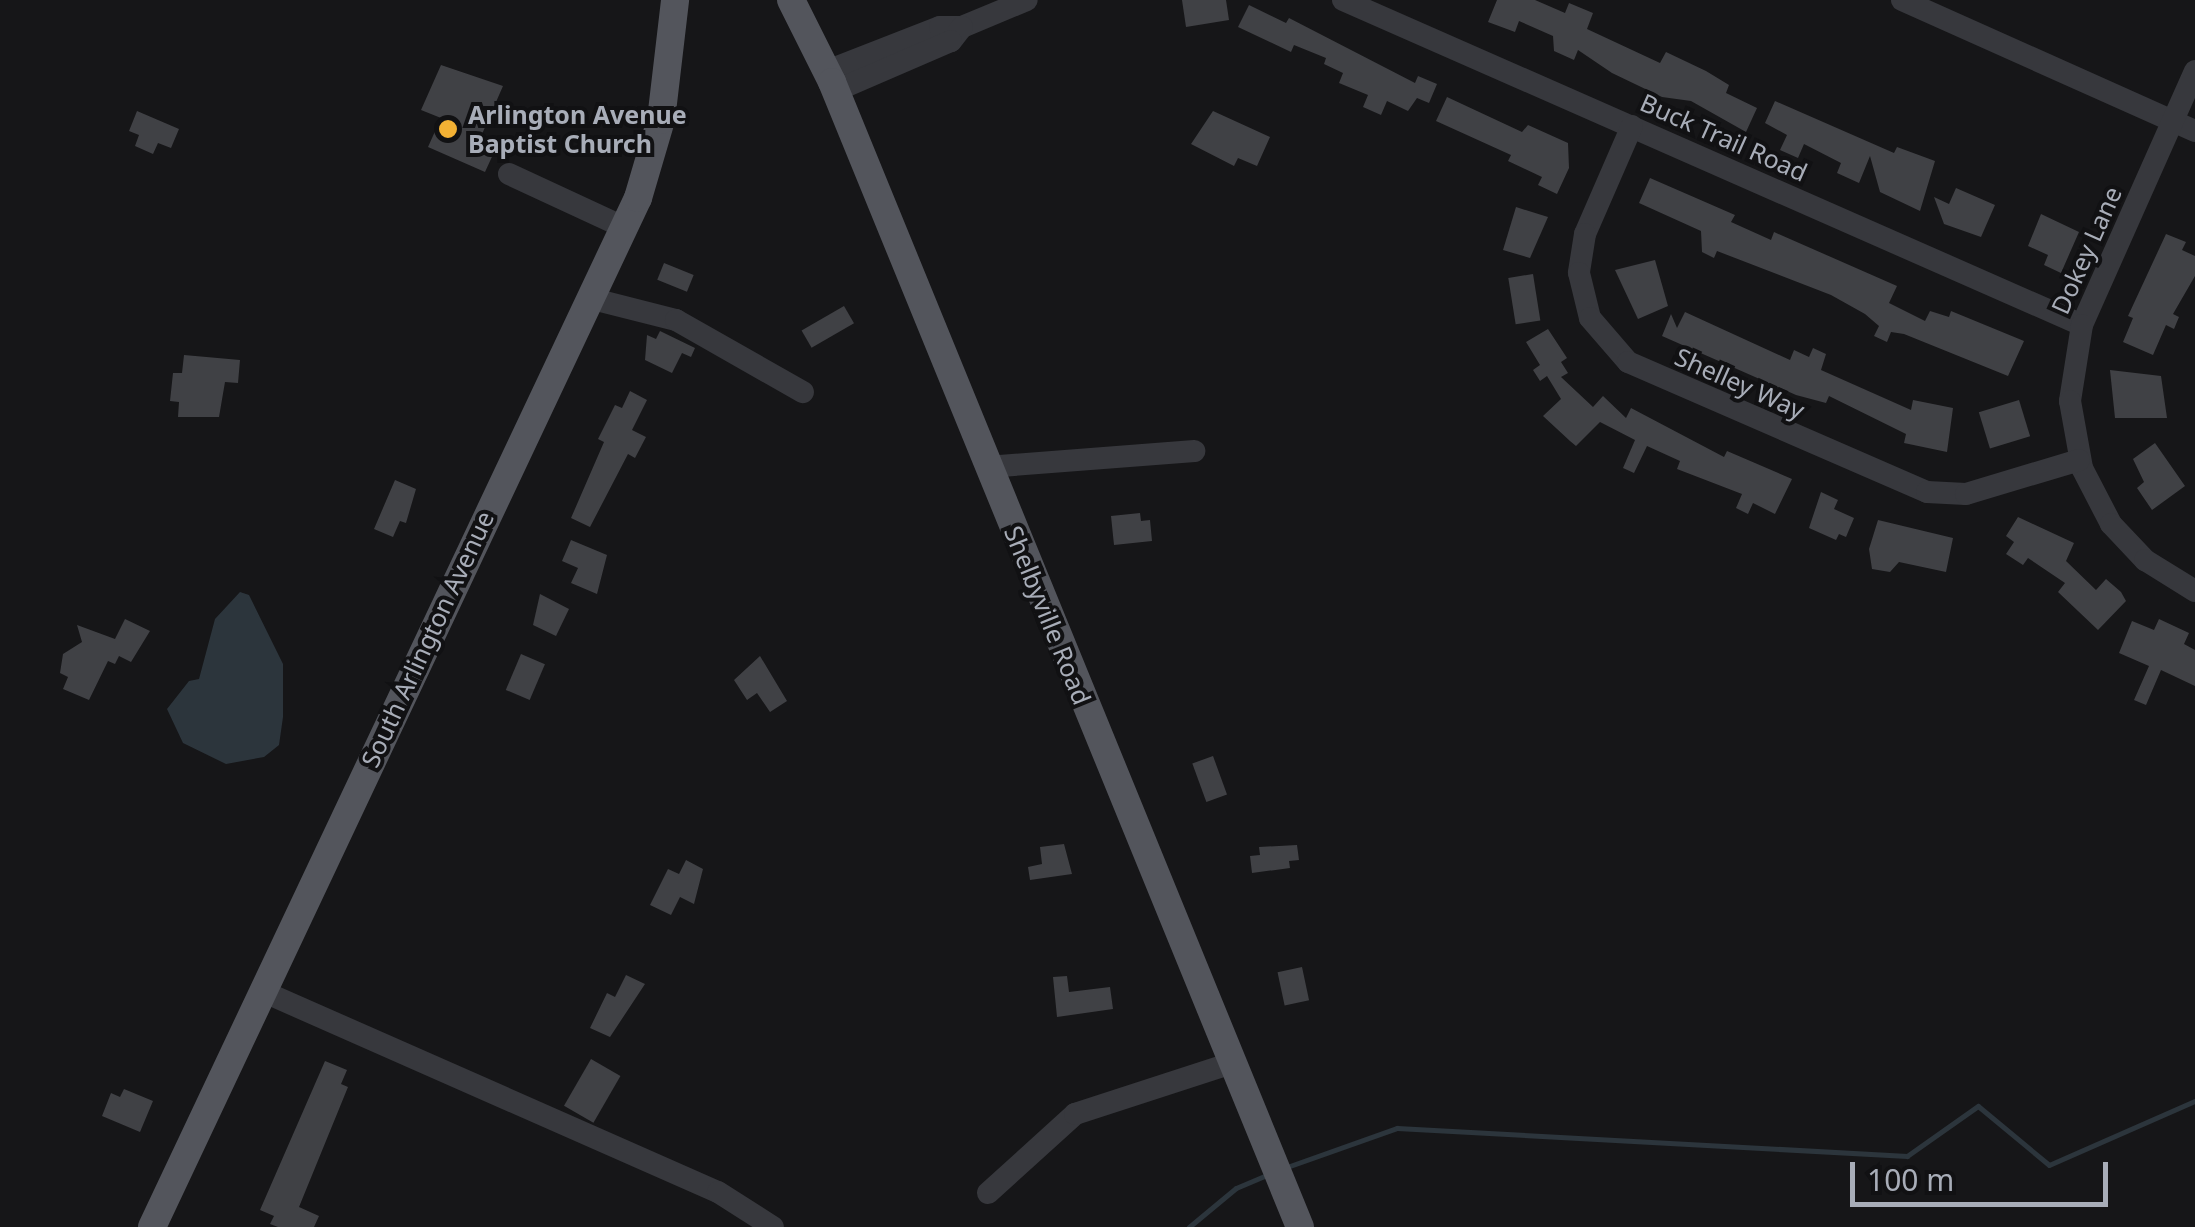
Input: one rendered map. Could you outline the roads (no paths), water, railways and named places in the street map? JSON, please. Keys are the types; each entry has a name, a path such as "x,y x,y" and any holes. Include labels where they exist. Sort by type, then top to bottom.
{"main road":[{"name":"South Arlington Avenue","path":"662,0 668,41"},
{"name":"South Arlington Avenue","path":"152,1227 623,227 652,158 675,0"},
{"name":"Shelbyville Road","path":"788,2 831,81 1300,1227"}],"street":[{"path":"831,81 951,41 962,27 1027,0"},
{"name":"Buck Trail Road","path":"1344,0 2082,325"},
{"path":"1902,0 2195,131"},
{"name":"Dokey Lane","path":"2195,72 2082,325 2070,401 2080,460 2120,535 2160,571 2195,591"},
{"name":"Shelley Way","path":"1632,126 1585,234 1579,273 1590,318 1628,362 1927,492 1966,494 2080,460"},
{"path":"509,174 623,227"},
{"path":"589,298 676,320 804,392"},
{"path":"987,467 1194,451"},
{"path":"262,992 701,1185 773,1227"},
{"path":"988,1193 1074,1114 1232,1063"}],"waterway":[{"path":"1287,1167 1397,1128 1907,1156 1978,1106 2049,1165 2195,1101"},
{"path":"1189,1227 1236,1188 1267,1175"}],"place":[{"name":"Arlington Avenue Baptist Church","path":"448,129"}]}
